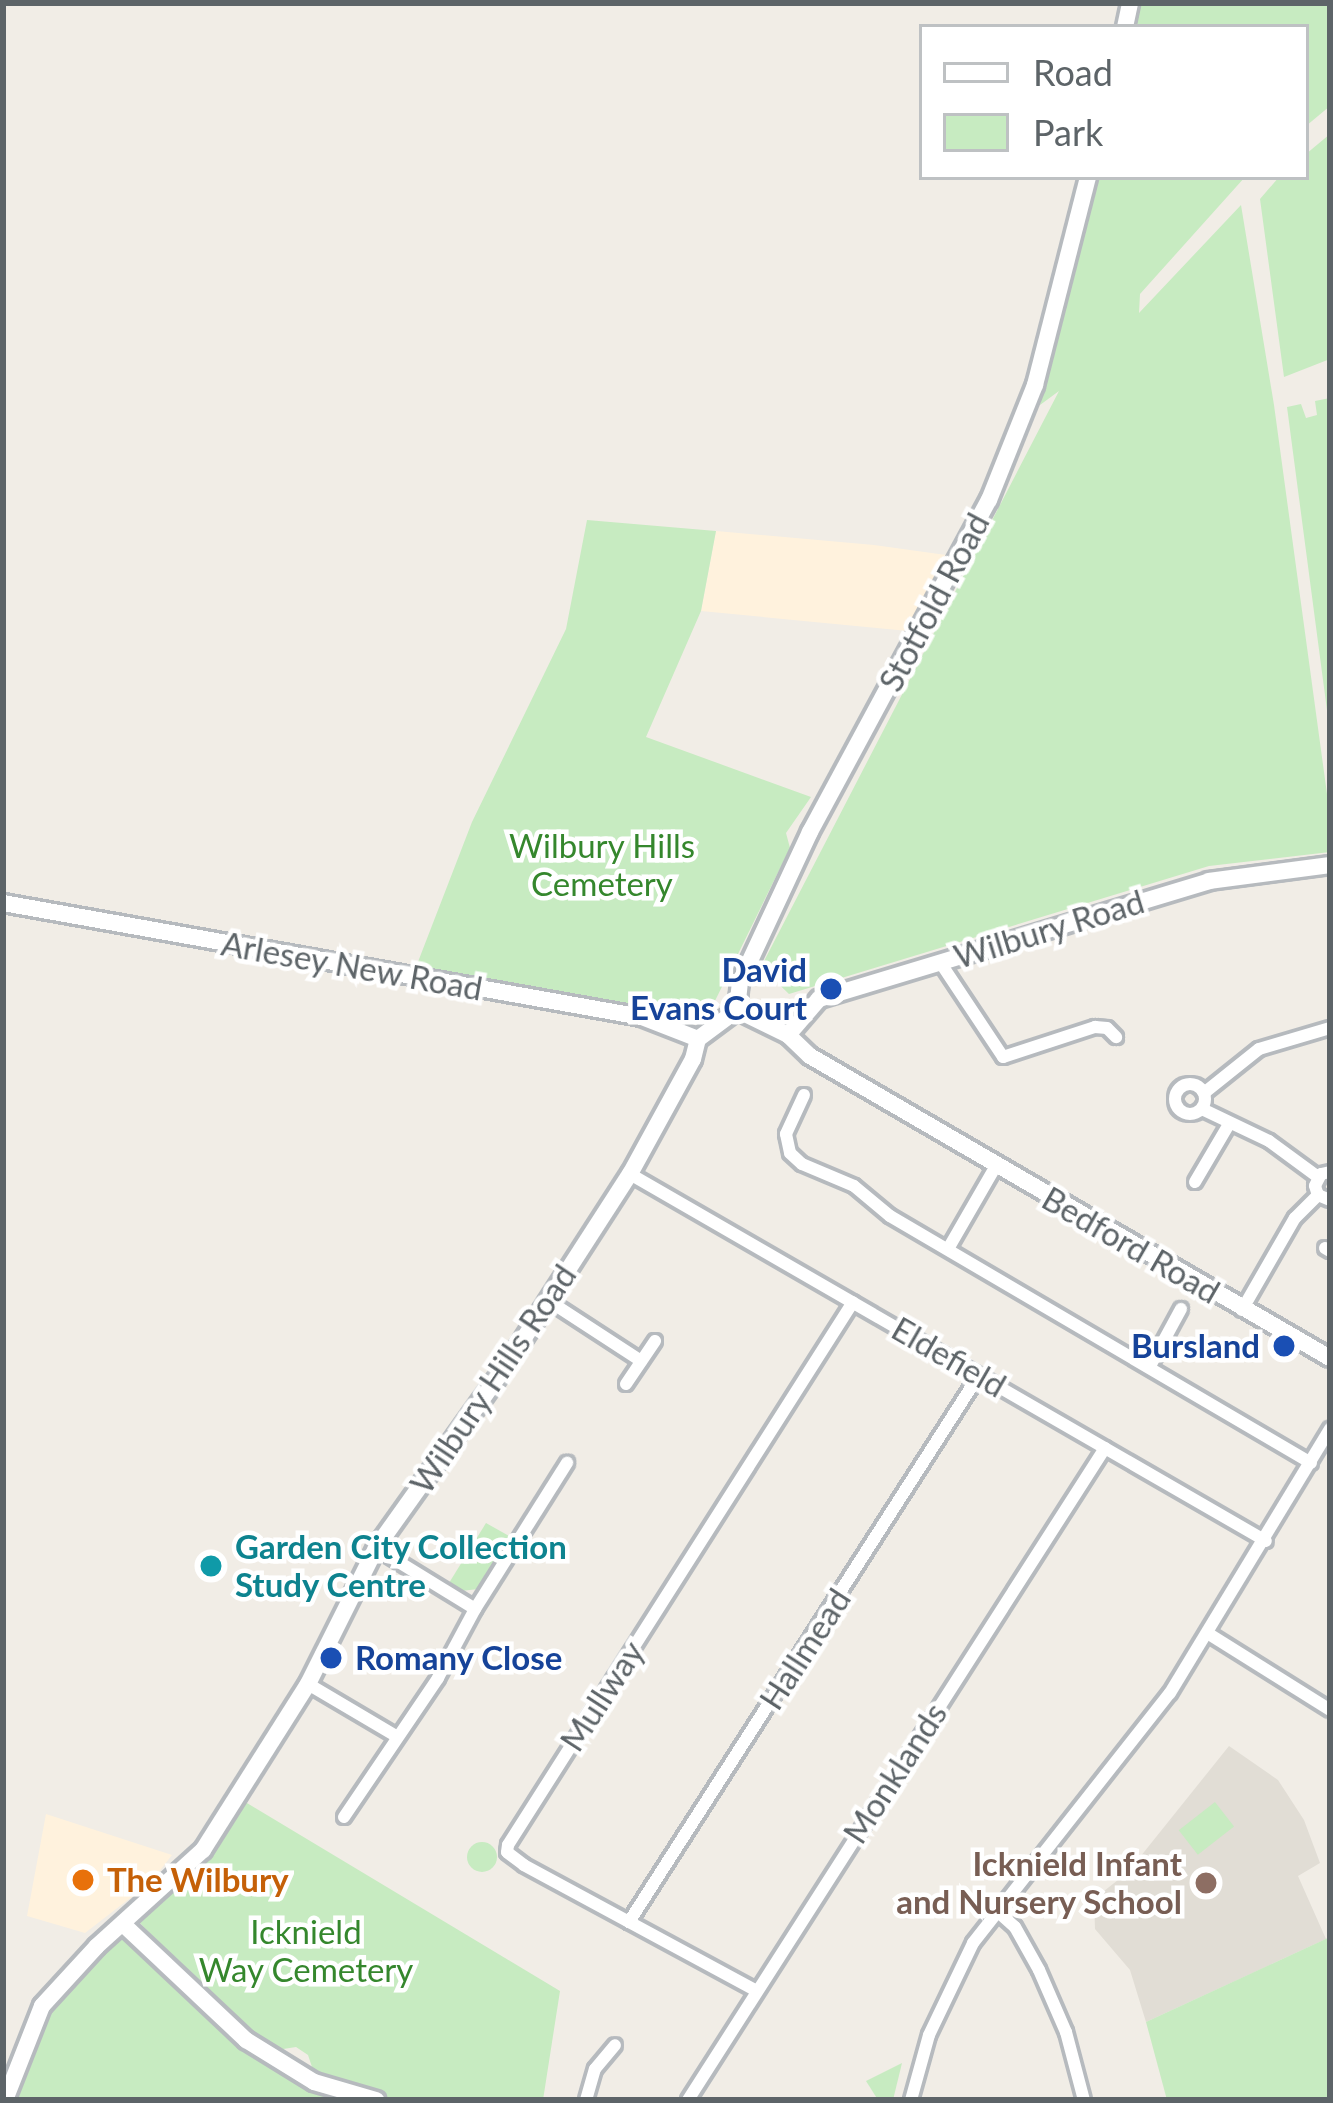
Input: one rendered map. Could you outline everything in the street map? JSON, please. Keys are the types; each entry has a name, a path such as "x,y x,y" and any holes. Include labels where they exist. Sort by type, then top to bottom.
{"street":[{"name":"Stotfold Road","path":"737,1010 740,982 810,832 988,500 1035,386 1087,180"},
{"name":"Wilbury Road","path":"788,1035 819,999 1209,880 1330,865"},
{"name":"Arlesey New Road","path":"3,903 642,1017 698,1039"},
{"path":"940,962 1003,1057 1095,1027 1107,1028 1116,1037"},
{"name":"Bedford Road","path":"737,1010 788,1035 810,1056 1330,1358"},
{"name":"Wilbury Hills Road","path":"124,1924 202,1850 308,1684 376,1548 549,1301 630,1174 693,1059 698,1039 737,1010"},
{"path":"1242,1310 1295,1218 1324,1197 1324,1174 1202,1109 1184,1113 1175,1098 1189,1084 1204,1093 1216,1089 1258,1049 1330,1028"},
{"path":"1202,1109 1204,1093"},
{"path":"803,1095 786,1134 795,1160 854,1186 890,1216 1311,1462"},
{"path":"1196,1182 1228,1124"},
{"path":"947,1249 996,1166"},
{"name":"Eldefield","path":"630,1174 1266,1541"},
{"path":"549,1301 641,1361"},
{"name":"Mullway","path":"755,1990 514,1859 508,1844 853,1302"},
{"name":"Bedford Road","path":"1150,1366 1181,1310"},
{"path":"626,1384 655,1341"},
{"name":"Hallmead","path":"629,1922 979,1375"},
{"path":"911,2100 938,2015 961,1964 996,1910 1134,1740 1209,1634 1330,1429"},
{"name":"Monklands","path":"688,2100 1105,1448"},
{"path":"344,1817 438,1678 475,1609 567,1462"},
{"path":"376,1548 475,1609"},
{"path":"1209,1634 1330,1710"},
{"path":"308,1684 396,1736"},
{"path":"996,1910 1015,1927 1039,1970 1066,2032 1084,2100"},
{"path":"5,2100 42,2006 124,1924 246,2040 314,2082 376,2100"},
{"path":"586,2100 595,2069 615,2044"}],"shaded area":[{"path":"716,531 946,555 908,631 701,611"},
{"name":"Icknield Infant and Nursery School","path":"1229,1746 1278,1780 1304,1820 1320,1863 1298,1876 1326,1939 1146,2022 1130,1970 1095,1929 1094,1899 1128,1872"},
{"path":"46,1814 172,1855 151,1882 85,1933 27,1916"}],"green space":[{"path":"1137,3 1330,3 1330,106 1309,124 1309,24 1132,24"},
{"path":"1330,134 1330,359 1284,377 1260,199 1276,180 1309,180 1309,152"},
{"path":"1092,180 1242,180 1140,294 1139,313 1241,205 1274,405 1330,816 1330,852 1209,866 789,994 761,967 1059,391 1040,405"},
{"path":"1330,398 1330,733 1287,407 1301,404 1306,418 1317,415 1315,401"},
{"name":"Wilbury Hills Cemetery","path":"587,520 716,531 701,611 646,737 811,797 786,833 790,848 712,1007 700,1016 416,967 472,822 566,629"},
{"path":"486,1523 511,1537 478,1589 461,1591 449,1583"},
{"name":"Icknield Way Cemetery","path":"242,1800 560,1991 543,2100 397,2100 357,2091 314,2073 308,2055 296,2047 277,2050 260,2039 212,1997 136,1919"},
{"path":"1215,1802 1234,1826 1198,1855 1179,1830"},
{"path":"482,1842 497,1857 482,1872 467,1857"},
{"path":"125,1928 245,2043 361,2100 13,2100 41,2023 63,1987"},
{"path":"1330,1937 1330,2100 1167,2100 1146,2022"},
{"path":"902,2063 893,2100 878,2100 866,2081"}],"place":[{"name":"David Evans Court","path":"831,989"},
{"name":"Bursland","path":"1284,1346"},
{"name":"Garden City Collection Study Centre","path":"211,1566"},
{"name":"Romany Close","path":"331,1658"},
{"name":"The Wilbury","path":"83,1880"},
{"name":"Icknield Infant and Nursery School","path":"1206,1883"}]}
